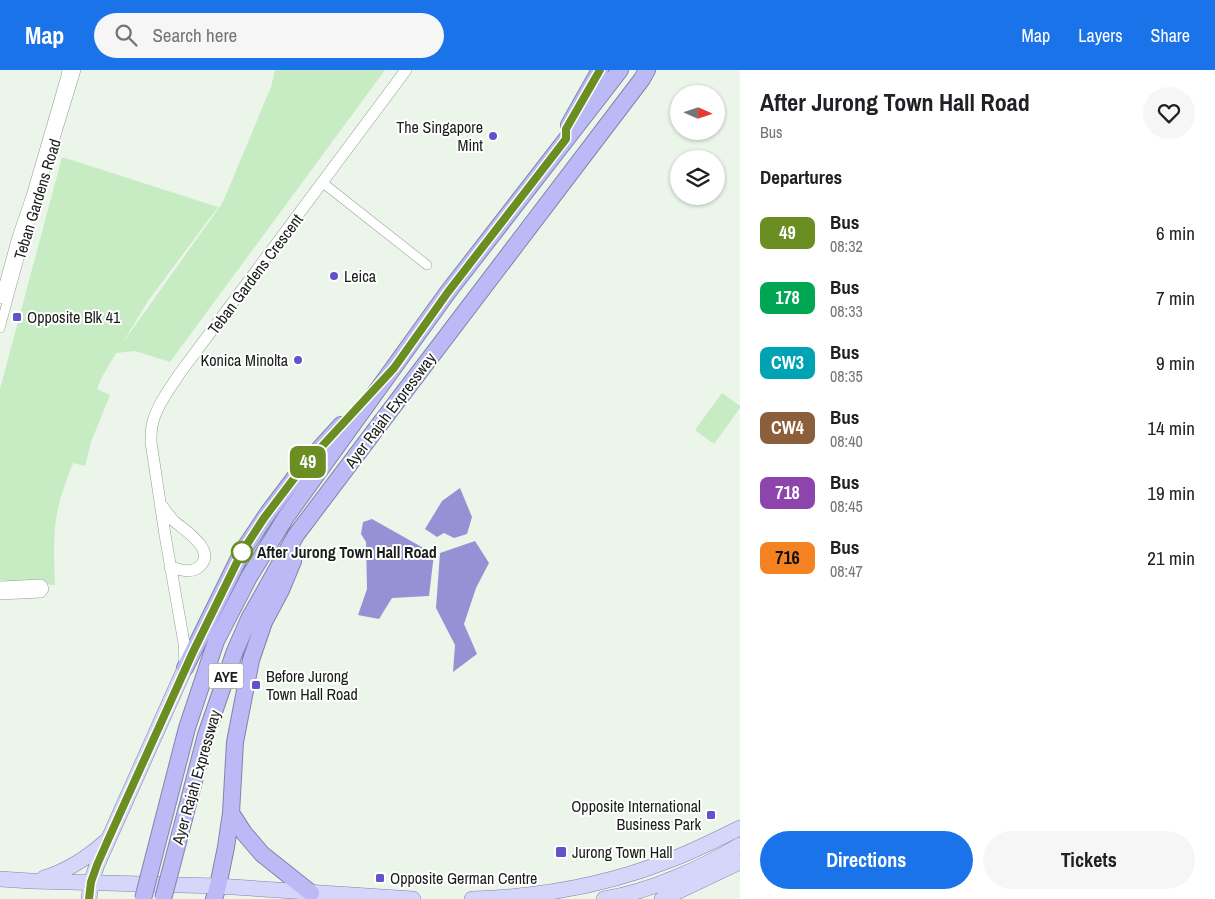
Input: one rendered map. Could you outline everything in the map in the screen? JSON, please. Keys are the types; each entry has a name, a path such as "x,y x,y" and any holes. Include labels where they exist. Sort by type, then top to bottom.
{"highway":[{"path":"566,139 566,129 600,70"},
{"name":"Ayer Rajah Expressway","path":"143,899 188,728 216,641 249,577 286,517 448,292 620,70"},
{"name":"Ayer Rajah Expressway","path":"163,899 206,735 235,651 250,619 296,536 647,70"},
{"path":"185,668 242,552 268,513 302,468 394,368"},
{"path":"216,892 231,813 235,742 251,660 264,622 281,590 293,561 296,536"},
{"path":"231,813 244,833 262,854 311,893"}],"main road":[{"path":"89,899 91,882 97,865 185,668"},
{"path":"472,899 567,894 671,860 740,828"},
{"path":"31,881 46,877 79,863 108,840"},
{"path":"604,899 648,888 702,866 740,845"},
{"path":"662,899 740,862"},
{"path":"0,879 91,882 216,892 311,893 414,899"}],"street":[{"name":"Teban Gardens Road","path":"0,328 31,196 67,70"},
{"name":"Teban Gardens Road","path":"0,299 76,70"},
{"name":"Teban Gardens Crescent","path":"185,668 184,643 170,567 151,442 156,412 180,373 406,70"},
{"path":"322,183 427,265"},
{"path":"160,504 172,519 200,543 204,552 203,562 200,567 194,570 188,572 170,567"},
{"path":"0,586 41,584 44,589 42,594 0,595"}],"green space":[{"path":"275,70 385,70 170,362 135,351 116,353 97,389 110,395 91,442 85,466 73,463 59,504 54,535 55,585 0,580 0,389 62,157 218,207 148,301 122,344 223,202 271,87"},
{"path":"722,393 740,406 740,408 714,444 695,430"}],"shaded area":[{"path":"460,488 472,517 467,534 454,538 444,533 437,537 425,529 442,501"},
{"path":"372,519 434,554 429,596 392,598 379,619 358,615 367,589 366,542 361,534 363,522"},
{"path":"475,541 489,563 476,588 464,624 477,654 453,672 455,645 436,608 440,553"}],"bus line":[{"name":"49","path":"89,899 91,882 108,840 185,668 242,552 268,513 302,468 394,368 448,292 566,139 566,129 600,70"}],"place":[{"name":"The Singapore Mint","path":"493,136"},
{"name":"Leica","path":"334,276"},
{"name":"Opposite Blk 41","path":"17,317"},
{"name":"Konica Minolta","path":"298,360"},
{"name":"After Jurong Town Hall Road","path":"242,552"},
{"name":"Before Jurong Town Hall Road","path":"256,685"},
{"name":"Opposite International Business Park","path":"711,815"},
{"name":"Jurong Town Hall","path":"561,852"},
{"name":"Opposite German Centre","path":"380,878"}]}
